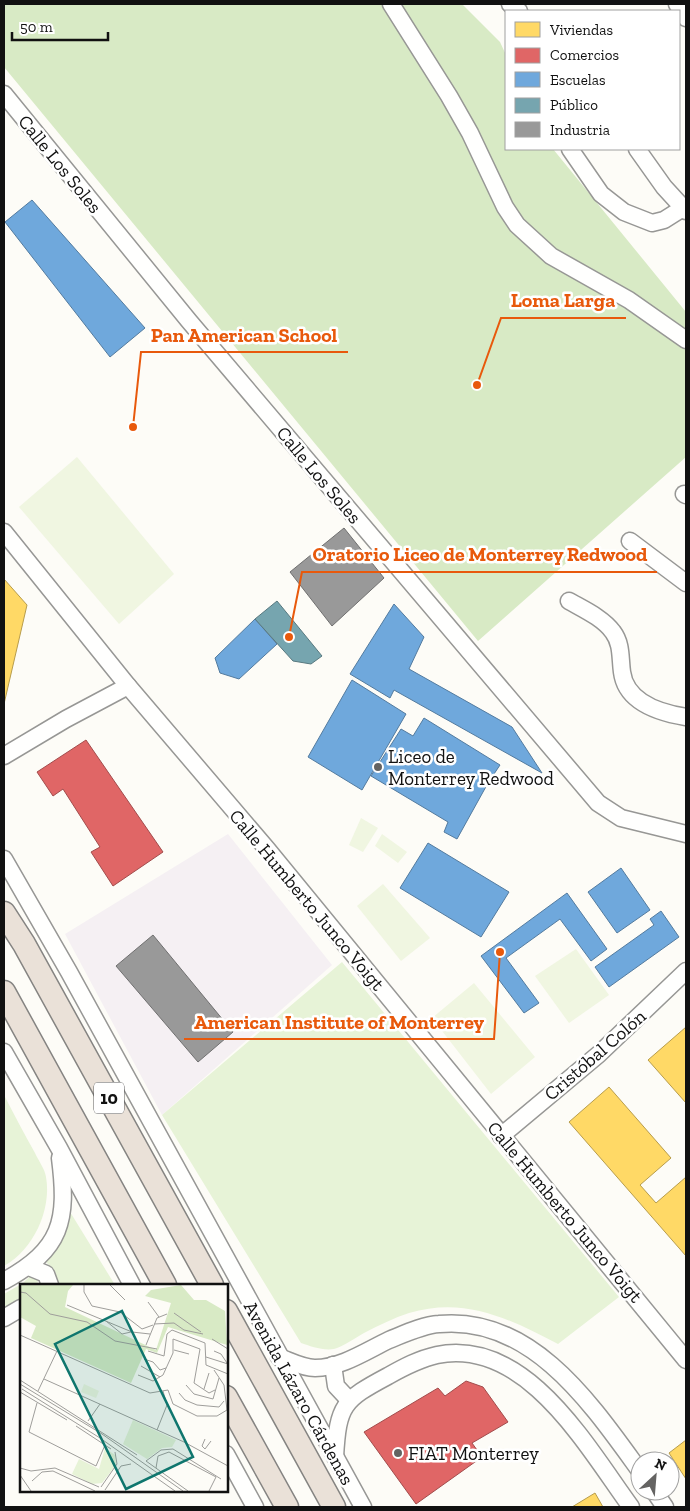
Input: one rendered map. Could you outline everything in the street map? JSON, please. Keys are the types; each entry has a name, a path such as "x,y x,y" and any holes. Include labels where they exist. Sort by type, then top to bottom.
{"highway":[{"name":"10","path":"4,913 24,944 211,1284"},
{"name":"10","path":"4,992 164,1284"},
{"name":"Avenida Lázaro Cárdenas","path":"228,1315 334,1507"},
{"path":"228,1401 287,1507"}],"street":[{"path":"391,4 449,96 470,133 505,207 517,225 552,256 629,300 686,340"},
{"path":"677,4 686,18"},
{"name":"Calle Los Soles","path":"4,94 195,329 598,803 621,818 680,833"},
{"path":"571,150 601,194 624,212 652,223 664,220 685,209 664,187 638,150"},
{"name":"Calle Humberto Junco Voigt","path":"4,532 128,686 266,849 462,1088 507,1131 686,1360"},
{"path":"630,541 686,583"},
{"path":"569,601 612,630 620,648 622,674 632,693 644,704 664,713 686,717"},
{"path":"4,756 66,719 128,686"},
{"path":"680,833 686,844"},
{"name":"Avenida Lázaro Cárdenas","path":"4,859 69,972 363,1507"},
{"name":"Cristóbal Colón","path":"507,1131 599,1054 686,971"},
{"path":"4,1054 59,1148 131,1284"},
{"path":"4,1281 29,1266 45,1249 60,1225 64,1200 59,1148"},
{"path":"29,1266 46,1274 50,1284"},
{"path":"4,1318 20,1309"},
{"path":"279,1357 314,1368 332,1365 391,1340 438,1324 456,1323 492,1330 511,1336 530,1347 557,1369 595,1412 630,1458"},
{"path":"335,1457 339,1422 348,1400 363,1389 406,1366 438,1355 467,1354 500,1362 517,1372 544,1395 631,1507"},
{"path":"332,1365 336,1386 348,1400"},
{"path":"228,1458 255,1507"}],"shaded area":[{"path":"228,834 332,965 162,1115 65,934"}],"green space":[{"path":"4,4 462,4 500,42 505,53 505,150 554,150 686,312 686,457 478,641 4,67"},
{"path":"77,457 174,574 119,624 19,507"},
{"path":"361,818 378,828 363,852 349,845"},
{"path":"382,834 407,852 398,863 375,846"},
{"path":"383,884 430,938 401,961 357,906"},
{"path":"576,949 609,995 569,1023 535,976"},
{"path":"342,962 619,1297 558,1344 505,1319 468,1309 449,1307 430,1308 392,1319 334,1349 321,1349 301,1343 162,1115"},
{"path":"474,983 535,1057 491,1094 432,1018"},
{"path":"4,1095 43,1168 47,1190 43,1215 32,1240 24,1250 4,1266"},
{"path":"67,1207 114,1284 58,1283 55,1271 46,1262 56,1247"},
{"path":"30,1276 38,1281 37,1284 21,1284"},
{"path":"20,1285 20,1299 4,1308 4,1294"}],"building: Viviendas":[{"path":"4,579 27,605 4,704"},
{"path":"686,1027 686,1103 648,1060"},
{"path":"609,1087 671,1158 640,1185 656,1203 686,1177 686,1256 569,1122"},
{"path":"686,1440 686,1479 680,1470 680,1451 672,1451"},
{"path":"595,1493 603,1507 572,1507"}],"building: Comercios":[{"path":"86,740 163,852 113,886 91,852 100,847 63,789 53,796 37,772"},
{"path":"466,1381 483,1387 508,1422 472,1443 482,1457 416,1504 364,1432 438,1388 445,1396"}],"building: Escuelas":[{"path":"32,200 145,328 110,357 5,222"},
{"name":"Liceo de Monterrey Redwood","path":"394,604 424,637 409,669 512,727 542,773 394,690 390,698 350,674"},
{"path":"255,619 277,644 239,679 220,673 215,658"},
{"path":"352,680 406,714 362,790 308,757"},
{"name":"Liceo de Monterrey Redwood","path":"424,718 500,765 457,839 444,832 448,822 371,776 401,729 413,736"},
{"path":"428,843 509,892 481,937 400,888"},
{"path":"621,868 650,910 617,933 588,892"},
{"path":"567,893 607,949 591,961 560,919 506,958 539,1003 524,1013 481,956"},
{"path":"661,911 679,937 609,987 595,967 654,925 650,919"}],"building: Público":[{"path":"277,601 322,656 311,664 293,661 255,619"}],"building: Industria":[{"path":"344,528 384,578 332,626 290,572"},
{"path":"153,935 233,1032 198,1062 116,966"}],"place":[{"name":"Loma Larga","path":"477,385"},
{"name":"Pan American School","path":"133,427"},
{"name":"Oratorio Liceo de Monterrey Redwood","path":"289,637"},
{"name":"Liceo de Monterrey Redwood","path":"378,767"},
{"name":"American Institute of Monterrey","path":"500,952"},
{"name":"FIAT Monterrey","path":"398,1453"}]}
